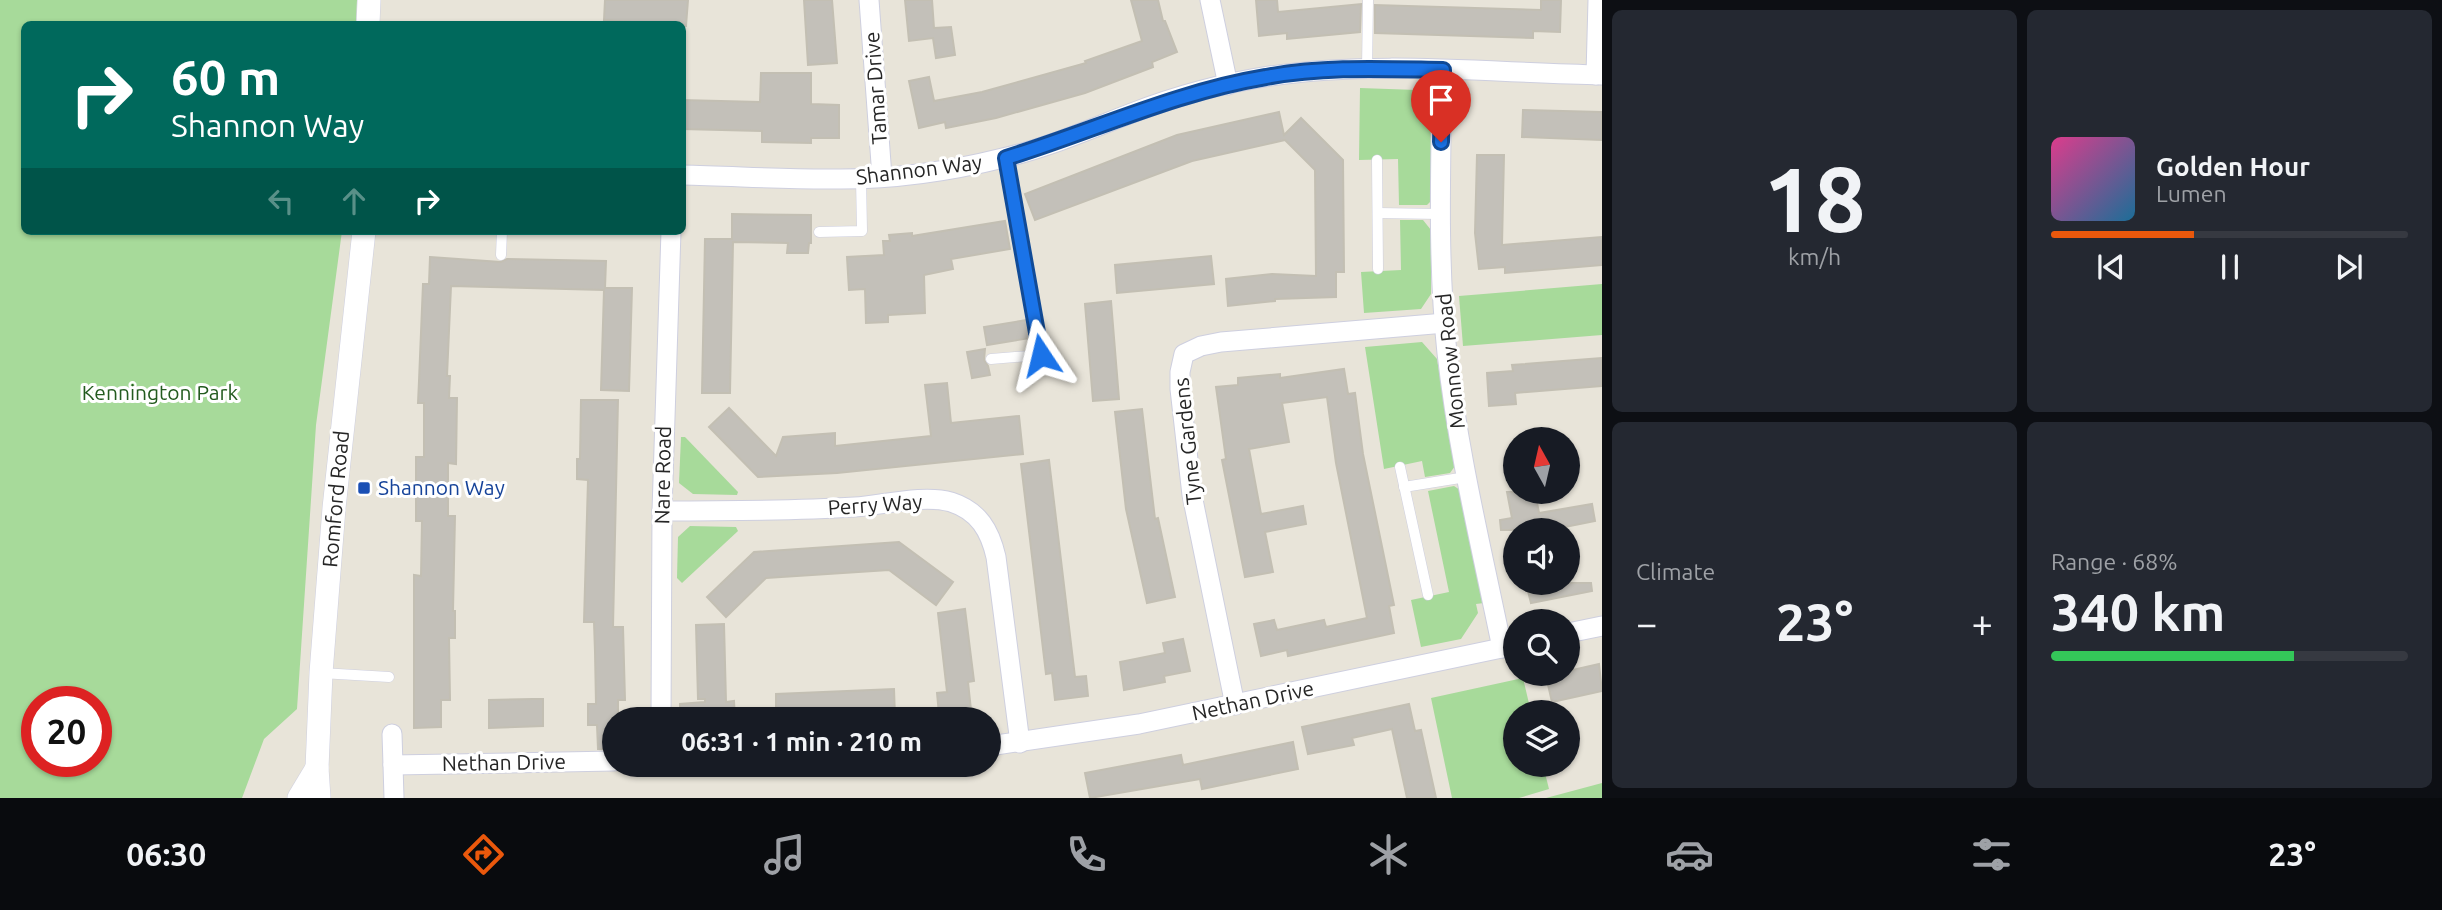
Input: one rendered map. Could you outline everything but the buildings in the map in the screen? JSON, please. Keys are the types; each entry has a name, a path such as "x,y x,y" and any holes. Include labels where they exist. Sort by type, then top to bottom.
{"street":[{"path":"368,21 369,0"},
{"name":"Tamar Drive","path":"869,0 882,177"},
{"path":"1210,0 1228,85"},
{"path":"1598,0 1599,75"},
{"name":"Shannon Way","path":"686,175 862,178 954,168 1006,158 1067,139 1158,104 1267,76 1367,69 1599,75"},
{"name":"Monnow Road","path":"1443,70 1440,214 1445,323 1455,414 1466,477 1503,622"},
{"name":"Romford Road","path":"319,798 317,768 321,673 334,508 364,235"},
{"name":"Nare Road","path":"661,707 662,511 671,235"},
{"name":"Tyne Gardens","path":"1235,705 1192,495 1180,389 1184,354 1201,346 1222,342 1445,323"},
{"name":"Perry Way","path":"662,511 769,512 927,500 951,502 975,515 990,534 996,557 1020,743"},
{"path":"1580,631 1602,626"},
{"name":"Nethan Drive","path":"1001,745 1235,705 1503,647"},
{"path":"392,734 394,798"},
{"name":"Nethan Drive","path":"393,765 602,761"},
{"name":"Romford Road","path":"299,798 317,768"}],"lane":[{"path":"1367,69 1368,0"},
{"path":"991,359 1041,355 1006,158"},
{"path":"1377,160 1378,269"},
{"path":"819,232 862,231 862,178"},
{"path":"1377,213 1440,214"},
{"path":"501,256 502,235"},
{"path":"1400,467 1428,595"},
{"path":"1404,487 1466,477"},
{"path":"321,673 389,677"}],"green space":[{"name":"Kennington Park","path":"0,0 357,0 356,21 21,21 21,235 341,235 316,425 297,709 264,739 242,798 0,798"},
{"path":"1360,88 1417,90 1433,109 1431,201 1427,205 1399,205 1398,159 1359,160"},
{"path":"1400,220 1423,220 1431,230 1431,294 1421,309 1364,313 1361,272 1401,270"},
{"path":"1602,284 1602,335 1463,346 1459,296"},
{"path":"1422,342 1437,359 1455,466 1450,473 1425,477 1422,461 1384,469 1365,347"},
{"path":"681,437 685,437 738,492 737,495 693,494 679,483"},
{"path":"1454,486 1460,490 1484,603 1476,604 1478,613 1461,639 1421,647 1411,600 1449,592 1428,491"},
{"path":"690,526 736,527 738,531 682,583 677,578 678,537"},
{"path":"1503,682 1503,686 1525,686 1528,700 1503,700 1503,777 1546,777 1549,789 1519,798 1452,798 1431,698"},
{"path":"1602,783 1602,798 1546,798"}],"place":[{"name":"Shannon Way","path":"364,488"}],"route":[{"path":"1041,355 1006,158 1067,139 1182,96 1267,76 1314,71 1443,70 1441,142"}]}
